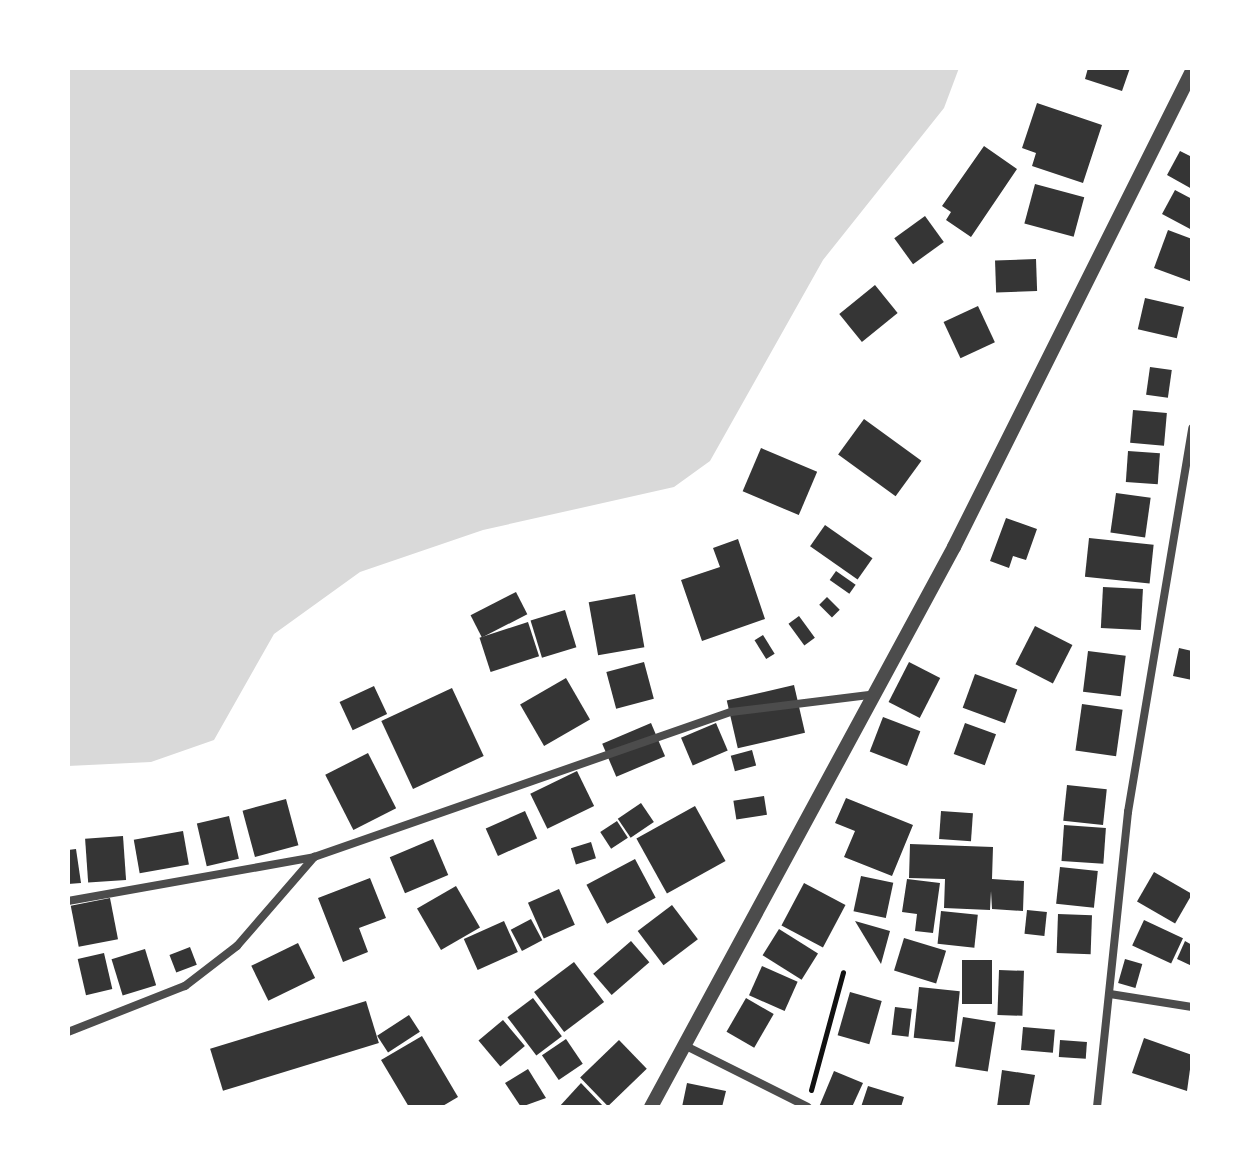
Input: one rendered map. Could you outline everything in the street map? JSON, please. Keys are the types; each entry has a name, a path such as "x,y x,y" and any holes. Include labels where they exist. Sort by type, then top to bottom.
{"street":[{"path":"651,1107 1071,323 1192,71"},
{"path":"1097,1107 1128,812 1192,428"},
{"path":"68,901 314,857 731,712 869,695"},
{"path":"68,1032 185,986 237,946 314,857"},
{"path":"1110,994 1192,1007"},
{"path":"686,1046 807,1107"}],"path":[{"path":"807,1107 843,972"}],"shaded area":[{"path":"68,68 959,68 944,108 823,260 710,461 674,487 483,530 360,572 274,634 214,740 151,762 68,766"}],"building":[{"path":"1088,68 1130,68 1122,91 1085,79"},
{"path":"1037,103 1102,125 1083,183 1032,166 1036,153 1022,148"},
{"path":"984,146 1017,169 971,237 946,220 951,212 942,206"},
{"path":"1180,151 1192,157 1192,189 1167,175"},
{"path":"1035,184 1084,197 1074,237 1024,224"},
{"path":"1175,190 1192,199 1192,230 1162,214"},
{"path":"925,216 944,242 913,264 894,238"},
{"path":"1168,230 1192,239 1192,282 1154,268"},
{"path":"1036,259 1037,291 996,292 995,260"},
{"path":"875,285 898,313 862,342 839,314"},
{"path":"1145,298 1184,307 1177,338 1138,329"},
{"path":"978,306 995,342 960,358 944,322"},
{"path":"1150,367 1172,370 1168,398 1146,395"},
{"path":"1133,410 1167,413 1164,446 1130,443"},
{"path":"864,419 921,461 896,496 838,455"},
{"path":"761,448 817,472 799,515 743,491"},
{"path":"1128,451 1160,453 1158,484 1126,482"},
{"path":"1116,493 1151,498 1145,537 1110,533"},
{"path":"1006,518 1037,529 1026,560 1013,556 1009,568 990,561"},
{"path":"825,525 873,558 858,580 810,546"},
{"path":"1089,538 1154,545 1150,584 1085,577"},
{"path":"738,539 765,619 702,641 681,580 720,567 713,548"},
{"path":"836,571 856,585 849,594 830,580"},
{"path":"1103,587 1143,589 1141,630 1101,628"},
{"path":"516,592 527,614 482,637 471,615"},
{"path":"635,594 644,647 598,655 589,602"},
{"path":"827,597 840,610 832,618 819,605"},
{"path":"565,610 576,647 542,658 531,621"},
{"path":"799,616 815,638 804,645 788,624"},
{"path":"528,622 539,656 491,672 479,638"},
{"path":"1035,626 1072,645 1053,683 1015,664"},
{"path":"763,635 775,654 766,659 755,640"},
{"path":"1179,648 1192,651 1192,680 1173,676"},
{"path":"1088,651 1126,656 1121,696 1083,692"},
{"path":"644,662 654,699 616,709 606,672"},
{"path":"909,662 940,678 920,718 889,702"},
{"path":"975,674 1017,689 1005,723 963,708"},
{"path":"566,678 590,720 544,746 520,704"},
{"path":"794,685 805,733 738,748 727,701"},
{"path":"374,686 387,714 353,730 340,702"},
{"path":"452,688 484,756 413,789 381,721"},
{"path":"1082,704 1123,710 1116,756 1075,751"},
{"path":"883,717 920,731 907,766 870,752"},
{"path":"651,723 665,756 616,777 602,744"},
{"path":"716,723 728,751 693,765 681,738"},
{"path":"965,723 996,734 985,765 954,754"},
{"path":"752,750 756,765 735,771 731,756"},
{"path":"368,753 396,808 353,830 325,775"},
{"path":"577,771 594,806 547,829 530,794"},
{"path":"1067,785 1107,789 1103,825 1063,821"},
{"path":"764,796 767,815 736,820 733,801"},
{"path":"846,798 913,825 892,876 844,857 855,831 835,823"},
{"path":"286,799 298,845 255,857 243,811"},
{"path":"641,803 654,822 631,838 618,819"},
{"path":"695,806 726,861 667,894 636,838"},
{"path":"525,811 537,838 498,856 486,828"},
{"path":"941,811 973,813 971,841 939,839"},
{"path":"229,816 239,859 207,866 197,823"},
{"path":"617,821 628,838 611,849 600,832"},
{"path":"1064,825 1106,828 1103,864 1061,861"},
{"path":"183,831 189,864 140,873 134,840"},
{"path":"123,836 126,880 88,883 85,839"},
{"path":"433,839 448,875 405,893 390,857"},
{"path":"591,842 596,858 576,864 571,848"},
{"path":"910,844 993,847 992,879 1024,881 1023,911 992,909 991,891 990,910 944,908 945,879 909,878"},
{"path":"76,849 81,883 68,884 68,850"},
{"path":"635,859 656,898 607,924 586,885"},
{"path":"1060,867 1098,871 1094,908 1056,904"},
{"path":"1154,872 1192,894 1175,923 1137,901"},
{"path":"861,876 893,883 886,918 854,911"},
{"path":"370,878 386,918 359,928 368,952 343,962 318,898"},
{"path":"907,879 940,883 933,933 915,931 917,914 902,912"},
{"path":"804,883 845,905 823,947 781,925"},
{"path":"456,886 480,928 441,950 417,908"},
{"path":"559,889 575,925 544,938 528,903"},
{"path":"110,898 118,939 79,947 71,906"},
{"path":"672,905 698,939 664,965 638,931"},
{"path":"1027,910 1047,912 1044,936 1024,934"},
{"path":"941,911 978,915 974,948 938,944"},
{"path":"1058,914 1092,915 1091,954 1057,953"},
{"path":"531,919 542,940 522,951 511,930"},
{"path":"1144,920 1183,938 1171,964 1132,945"},
{"path":"504,921 518,952 478,970 464,939"},
{"path":"855,921 890,931 881,964"},
{"path":"779,929 818,953 802,980 763,955"},
{"path":"904,938 946,951 936,983 894,971"},
{"path":"631,941 649,962 612,995 593,974"},
{"path":"1185,941 1192,945 1192,966 1177,959"},
{"path":"298,943 315,978 268,1001 251,966"},
{"path":"190,947 197,965 176,973 169,955"},
{"path":"145,949 156,985 123,996 112,959"},
{"path":"104,953 112,989 86,995 78,959"},
{"path":"1125,959 1142,964 1135,988 1118,983"},
{"path":"962,960 992,960 992,1004 962,1004"},
{"path":"574,962 604,1002 564,1032 534,992"},
{"path":"762,966 798,982 785,1011 749,995"},
{"path":"999,970 1024,971 1022,1016 997,1015"},
{"path":"919,987 960,991 954,1042 914,1038"},
{"path":"850,992 882,1001 869,1044 838,1035"},
{"path":"533,998 562,1036 536,1056 507,1017"},
{"path":"746,998 774,1014 754,1048 726,1032"},
{"path":"366,1001 379,1043 223,1091 210,1049"},
{"path":"895,1007 912,1009 908,1037 892,1035"},
{"path":"409,1015 420,1032 388,1052 377,1036"},
{"path":"963,1017 996,1022 988,1072 955,1066"},
{"path":"503,1020 525,1046 500,1067 478,1041"},
{"path":"1023,1027 1055,1030 1053,1053 1021,1050"},
{"path":"422,1036 458,1097 441,1107 409,1107 381,1060"},
{"path":"1144,1038 1192,1055 1187,1091 1132,1073"},
{"path":"566,1039 583,1064 559,1080 542,1055"},
{"path":"619,1040 647,1069 608,1106 580,1078"},
{"path":"1060,1040 1087,1042 1086,1059 1059,1057"},
{"path":"528,1069 546,1098 521,1107 505,1083"},
{"path":"1002,1070 1035,1075 1029,1107 997,1107"},
{"path":"834,1071 863,1083 852,1107 819,1107"},
{"path":"581,1083 604,1107 559,1107"},
{"path":"687,1083 726,1091 722,1107 682,1107"},
{"path":"868,1086 904,1097 901,1107 861,1107"}]}
